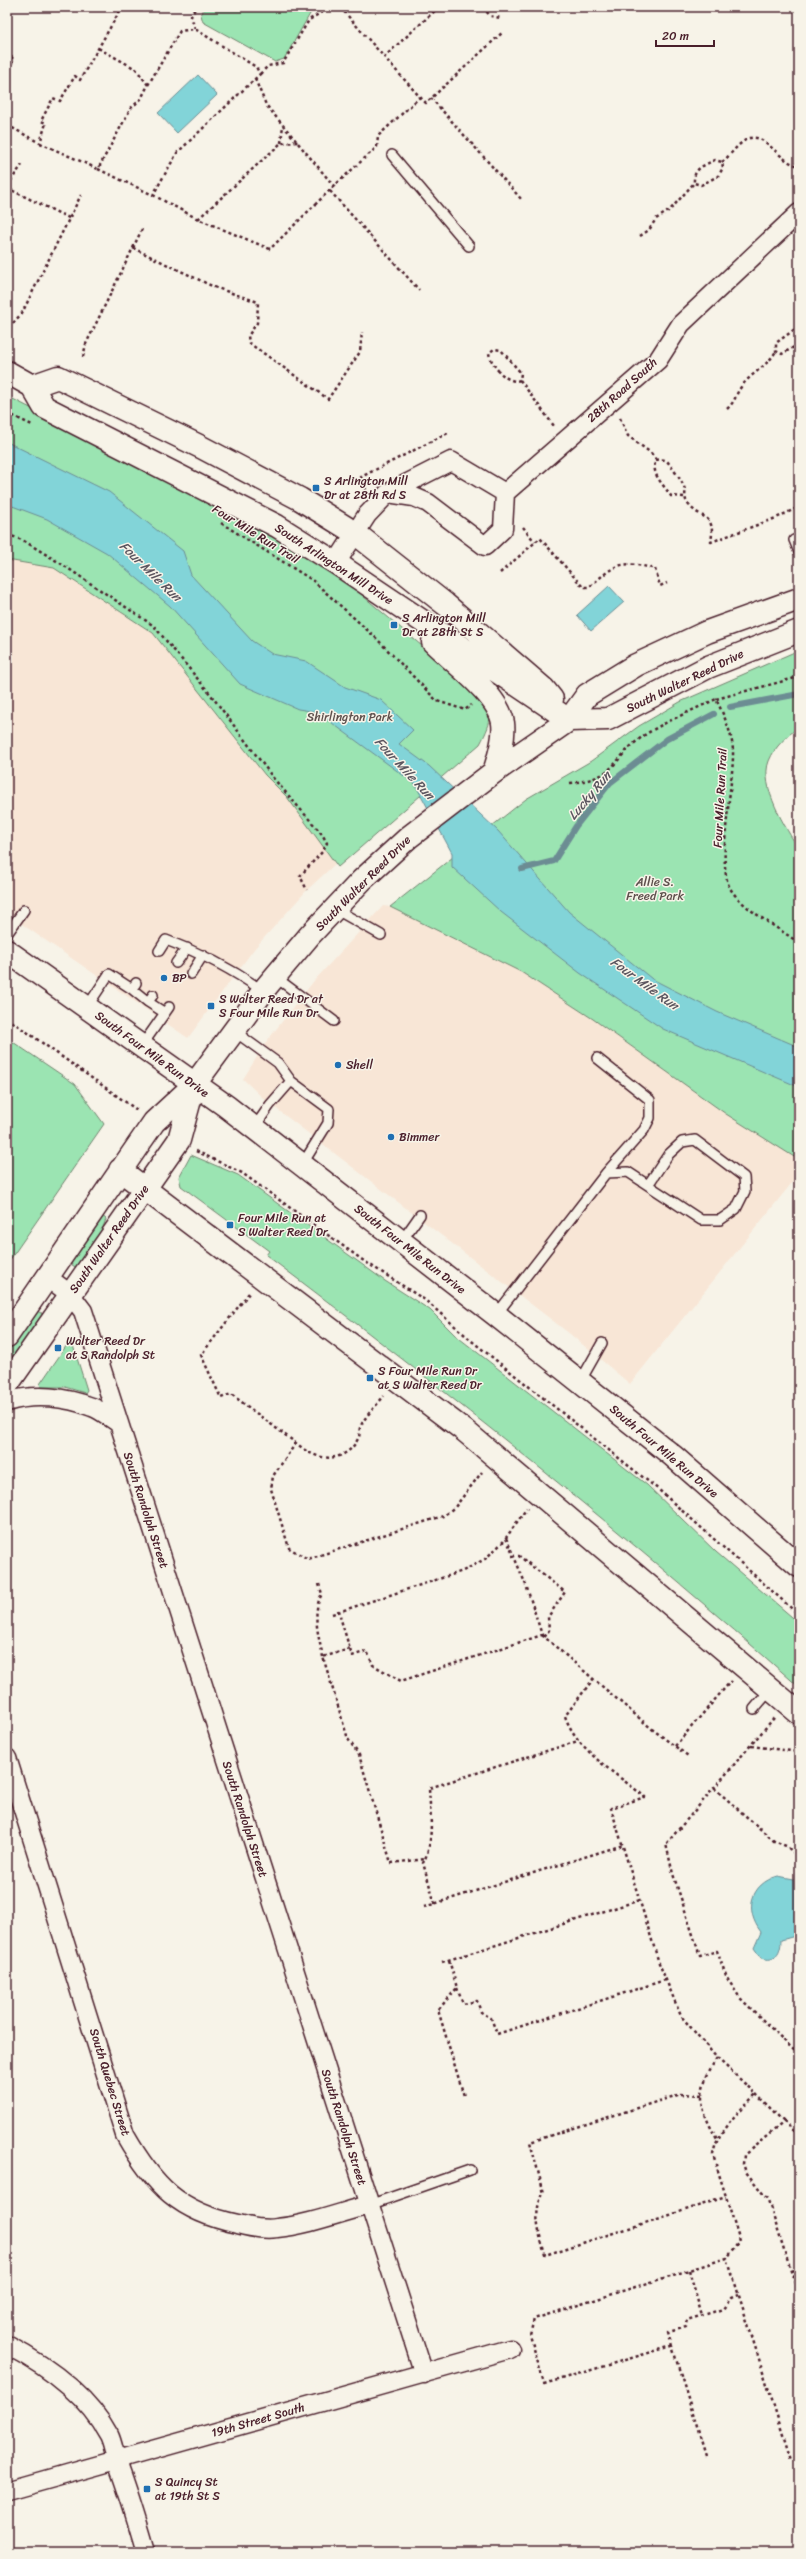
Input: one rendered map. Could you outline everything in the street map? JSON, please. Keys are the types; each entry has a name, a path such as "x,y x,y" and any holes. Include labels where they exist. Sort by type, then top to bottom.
{"main road":[{"path":"7,372 32,386 58,377 300,499 355,533 445,604 544,689 569,720"},
{"name":"South Arlington Mill Drive","path":"32,386 44,407 277,526 336,563 569,720"},
{"name":"South Walter Reed Drive","path":"7,1336 154,1122 194,1085 268,984 362,880 409,837 497,768 569,720 587,695 636,665 708,632 799,599"},
{"path":"392,602 497,706 503,723 497,768"},
{"name":"South Walter Reed Drive","path":"569,720 608,718 708,667 799,631"},
{"name":"South Four Mile Run Drive","path":"7,951 254,1128 496,1315 673,1456 799,1566"},
{"name":"South Walter Reed Drive","path":"7,1385 179,1140 194,1085"},
{"path":"120,1170 146,1188 465,1431 799,1713"}],"street":[{"name":"28th Road South","path":"505,493 658,360 682,324 799,213"},
{"path":"336,563 367,515 388,493 451,461 505,493 503,529 485,546 428,503 414,497 388,493"},
{"name":"South Randolph Street","path":"47,1277 70,1294 83,1311 424,2374"},
{"path":"7,1402 20,1398 56,1398 93,1407 119,1423"},
{"name":"South Quebec Street","path":"7,1758 125,2136 142,2165 165,2190 188,2208 218,2220 247,2226 276,2229 369,2205"},
{"path":"7,2346 36,2361 64,2381 89,2407 109,2436 117,2461 128,2486 146,2552"},
{"name":"19th Street South","path":"7,2491 510,2349"}],"lane":[{"path":"392,155 469,246"},
{"path":"794,540 799,552"},
{"path":"335,909 381,935"},
{"path":"7,934 24,910"},
{"path":"159,951 166,940 187,948 236,972 268,984 334,1021"},
{"path":"176,963 187,948"},
{"path":"191,974 203,955"},
{"path":"86,1007 109,974 134,986 151,998 167,1010 141,1047"},
{"path":"234,1031 278,1063 291,1081 329,1110 328,1123 302,1165"},
{"path":"496,1315 606,1173 644,1130 650,1118 650,1100 597,1058"},
{"path":"254,1128 270,1105 291,1081"},
{"path":"606,1173 628,1172 701,1220 720,1220 736,1209 745,1191 744,1177 695,1140 682,1142 668,1155 648,1185"},
{"path":"401,1242 420,1215"},
{"path":"580,1382 602,1343"},
{"path":"754,1709 771,1689"},
{"path":"369,2205 470,2170"}],"path":[{"path":"40,143 46,123 41,121 53,98 60,101 75,76 80,80 122,7"},
{"path":"195,29 191,16 196,7"},
{"path":"153,195 177,153 268,66 283,63 309,20 330,7"},
{"path":"340,7 426,103 504,32"},
{"path":"384,57 439,7"},
{"path":"483,7 490,16 501,18"},
{"path":"98,169 131,108 141,98 180,31 195,29 256,67 260,74"},
{"path":"98,48 136,69 148,85"},
{"path":"7,52 14,60 7,71"},
{"path":"255,79 266,105 299,142 334,186"},
{"path":"7,125 40,143 153,195 198,219 270,249 334,186 377,147 378,136 420,97"},
{"path":"430,98 522,200"},
{"path":"281,143 283,125"},
{"path":"722,162 744,141 753,136 761,138 790,164 799,166"},
{"path":"198,219 281,143 299,142"},
{"path":"640,236 649,230 656,219 670,210 694,183 694,175 697,169 715,160 722,162"},
{"path":"694,183 701,185 718,176 723,168 722,162"},
{"path":"22,165 7,187 69,218"},
{"path":"330,191 419,290"},
{"path":"13,323 22,313 81,195"},
{"path":"83,358 86,344 143,227"},
{"path":"133,248 214,287 258,302 256,323 248,336 249,343 328,400 360,352 362,332"},
{"path":"727,410 736,401 741,386 772,359 776,352 776,344 799,326"},
{"path":"776,352 782,354 799,344"},
{"path":"520,380 516,382 508,379 490,362 489,353 494,349 501,350 521,373 520,380 555,423 554,434 562,443"},
{"path":"606,405 622,420 628,436 651,453 656,460"},
{"path":"7,413 35,427"},
{"path":"368,493 361,477 448,433"},
{"path":"656,460 663,459 669,462 684,484 684,497 689,505 709,518 712,524 711,542 776,518 799,507"},
{"path":"656,460 653,467 654,473 671,496 684,497"},
{"name":"Four Mile Run Trail","path":"219,521 312,580 375,637 437,701 465,710"},
{"path":"7,534 24,541 54,559 154,626 211,695 274,779 322,834 327,843 323,851 300,876 306,890"},
{"path":"500,573 540,538 583,587 589,587 614,566 635,563 655,569 660,586 667,583"},
{"path":"570,784 597,778 610,770 642,737 716,699 799,677"},
{"name":"Four Mile Run Trail","path":"716,699 730,728 733,750 725,854 726,878 740,901 799,943"},
{"path":"7,1018 132,1107"},
{"path":"193,1150 242,1173 361,1259 425,1300 473,1342 660,1490 799,1615"},
{"path":"249,1292 201,1355 221,1398 231,1394 296,1444 316,1457 333,1459 346,1454 360,1436 360,1428 384,1396"},
{"path":"296,1444 273,1476 271,1489 289,1548 308,1559 443,1516 455,1507 483,1472"},
{"path":"332,1614 338,1610 463,1570 485,1559 506,1538 527,1508"},
{"path":"506,1538 512,1556 526,1585 544,1638 688,1756"},
{"path":"512,1556 519,1556 565,1592 548,1617 549,1630 544,1638"},
{"path":"319,1584 322,1594 319,1600 317,1615 318,1636 323,1656 348,1739 359,1755 392,1863 426,1859"},
{"path":"338,1610 352,1656 367,1651 373,1665 401,1681 542,1635"},
{"path":"323,1656 350,1649"},
{"path":"594,1678 565,1716 569,1728 578,1741 645,1797 611,1808 665,1980 681,2016 717,2058 799,2136"},
{"path":"675,1746 731,1681"},
{"path":"774,1718 666,1844 673,1874 700,1956 717,1951 727,1978 740,1998 799,2055"},
{"path":"436,1904 423,1863 426,1859 430,1833 429,1788 578,1741"},
{"path":"750,1746 799,1752"},
{"path":"714,1788 774,1841 786,1846 799,1857"},
{"path":"424,1907 623,1845"},
{"path":"442,1962 640,1900"},
{"path":"449,1960 462,2004 477,2001 481,2012 491,2018 497,2034 665,1980"},
{"path":"457,1988 438,2010 464,2096"},
{"path":"717,2058 704,2078 702,2095 704,2110 717,2139"},
{"path":"702,2095 681,2094 530,2142 544,2193 540,2198 537,2226 545,2255 726,2197"},
{"path":"672,2346 544,2384 530,2335 534,2320 727,2258 740,2241 713,2155 717,2139 756,2094"},
{"path":"784,2122 744,2155 743,2164 768,2200 799,2296"},
{"path":"727,2258 791,2460"},
{"path":"791,2271 799,2268"},
{"path":"689,2270 702,2316"},
{"path":"706,2456 668,2332 685,2327 687,2320 723,2309 731,2298 738,2295"}],"shaded area":[{"path":"7,560 54,568 153,633 265,775 303,813 335,864 307,890 254,949 188,1038 7,914"},
{"path":"383,906 390,907 521,972 593,1019 726,1114 799,1160 799,1174 630,1384 570,1334 265,1100 243,1079 267,1041 313,982"}],"green space":[{"path":"205,7 314,7 284,59 275,62 203,22 201,15"},
{"name":"Shirlington Park","path":"7,396 274,532 343,579 475,691 485,705 490,716 488,728 480,744 338,867 287,797 265,775 153,633 54,568 7,560"},
{"name":"Allie S. Freed Park","path":"799,650 799,727 778,746 769,761 767,771 768,782 775,807 799,849 799,1160 726,1114 593,1019 521,972 390,907 526,799 591,761 639,726 680,702"},
{"path":"7,1038 75,1084 104,1124 7,1264"},
{"path":"191,1155 238,1175 385,1281 430,1310 455,1335 647,1485 716,1552 799,1623 799,1687 734,1630 537,1465 266,1255 269,1251 181,1186 179,1177"},
{"path":"101,1215 106,1219 101,1233 77,1268 69,1263"},
{"path":"36,1310 44,1315 7,1368 7,1351"},
{"path":"71,1339 87,1390 85,1393 65,1387 41,1387 40,1384"}],"water":[{"path":"198,75 217,95 177,133 158,113"},
{"name":"Four Mile Run","path":"7,442 109,492 183,551 191,575 252,641 272,654 306,661 345,687 381,700 413,730 399,744 429,766 498,831 569,912 652,979 717,1012 799,1047 799,1087 663,1029 580,973 501,912 452,867 452,853 415,784 317,712 298,709 240,684 170,606 107,553 47,519 7,504"},
{"path":"609,586 624,602 591,631 577,615"},
{"path":"778,1876 799,1880 799,1935 781,1940 779,1953 777,1956 766,1959 761,1958 754,1948 761,1932 753,1915 753,1899 756,1891 761,1885"}],"waterway":[{"name":"Lucky Run","path":"730,707 799,694"},
{"name":"Lucky Run","path":"522,869 554,861 576,826 610,783 667,739 714,714"}],"place":[{"name":"S Arlington Mill Dr at 28th Rd S","path":"316,488"},
{"name":"S Arlington Mill Dr at 28th St S","path":"394,625"},
{"name":"BP","path":"164,978"},
{"name":"S Walter Reed Dr at S Four Mile Run Dr","path":"211,1006"},
{"name":"Shell","path":"338,1065"},
{"name":"Bimmer","path":"391,1137"},
{"name":"Four Mile Run at S Walter Reed Dr","path":"230,1225"},
{"name":"Walter Reed Dr at S Randolph St","path":"58,1348"},
{"name":"S Four Mile Run Dr at S Walter Reed Dr","path":"370,1378"},
{"name":"S Quincy St at 19th St S","path":"147,2489"}]}
